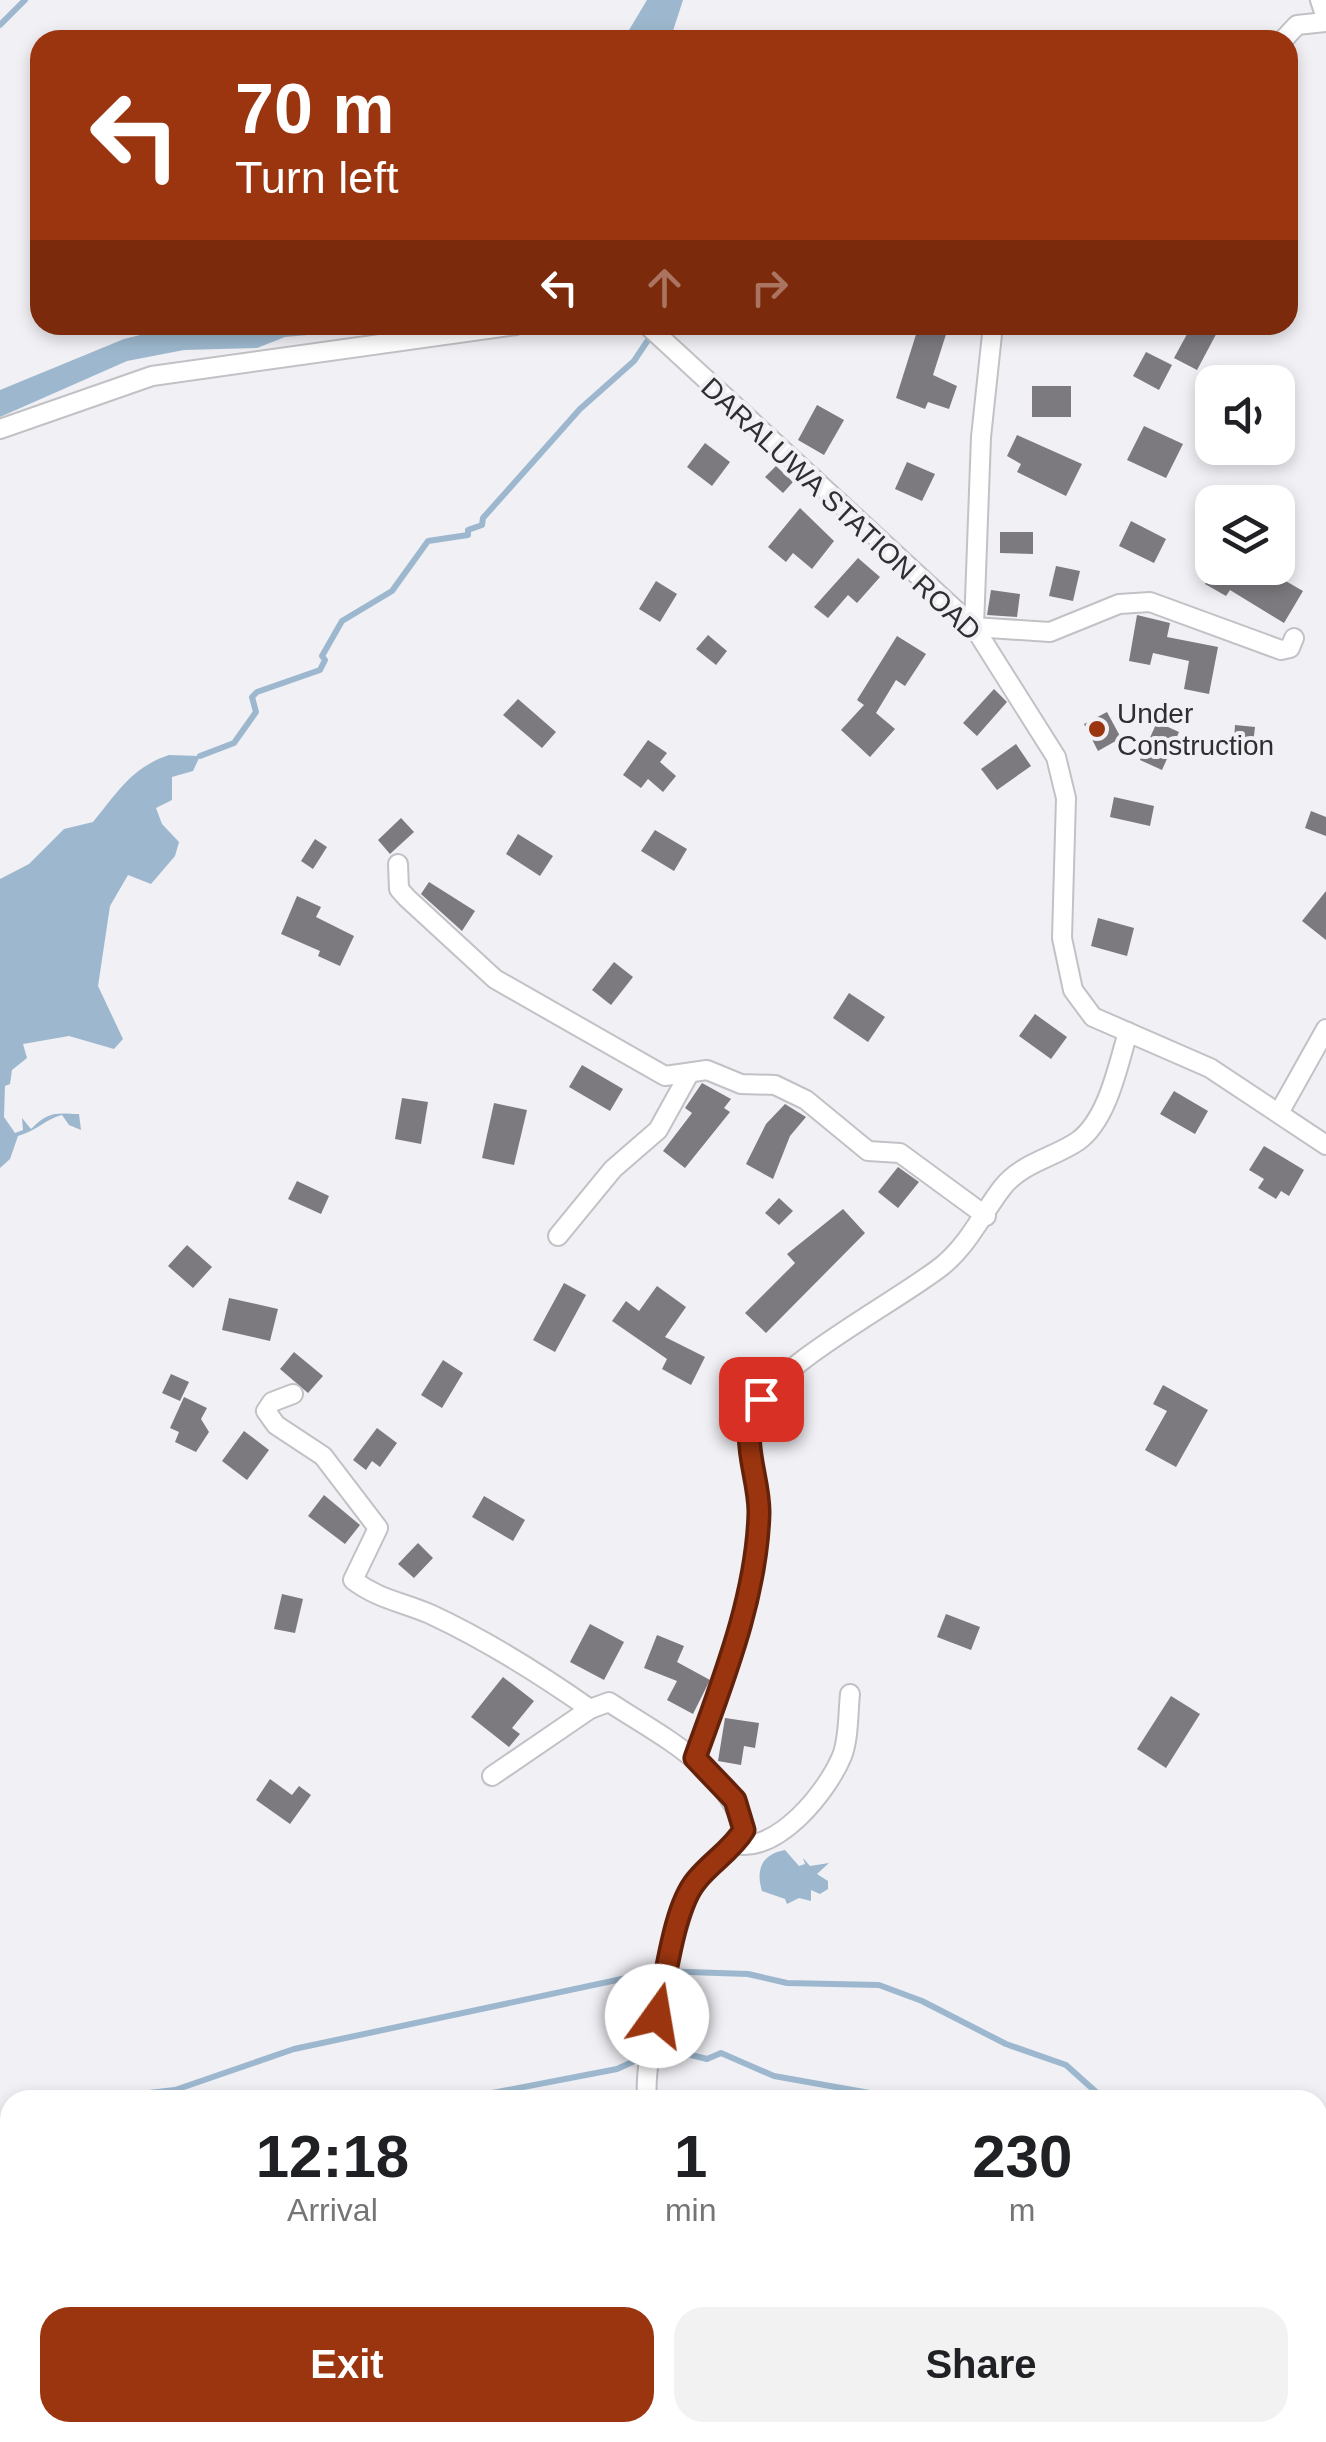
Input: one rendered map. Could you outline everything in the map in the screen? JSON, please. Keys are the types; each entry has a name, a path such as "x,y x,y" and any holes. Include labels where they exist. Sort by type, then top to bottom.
{"street":[{"path":"1292,30 1297,25 1326,20 1320,0"},
{"path":"0,429 152,376 445,335"},
{"name":"DARALUWA STATION ROAD","path":"657,335 974,627 1056,757 1066,798 1062,938 1073,990 1093,1017 1210,1068 1280,1110 1326,1145"},
{"path":"992,335 981,437 974,627 1050,632 1119,604 1150,602 1281,650 1290,648 1294,638"},
{"path":"398,864 399,889 406,898 495,979 666,1076 707,1070 740,1084 776,1085 806,1100 868,1150 900,1153 986,1216"},
{"path":"1280,1110 1326,1029"},
{"path":"695,1758 752,1581 759,1514 748,1428 755,1408 799,1365 944,1265 986,1216 1002,1187 1025,1167 1081,1139 1112,1086 1128,1032"},
{"path":"558,1236 612,1169 658,1130 689,1074"},
{"path":"293,1394 272,1402 266,1410 276,1426 323,1456 378,1528 353,1580 376,1597 428,1613 492,1647 590,1709"},
{"path":"735,1844 751,1848 796,1823 842,1755 850,1694"},
{"path":"492,1776 590,1709 609,1702 695,1758 735,1800 744,1830 735,1844 694,1882 683,1909 649,2052 648,2090"}],"water":[{"path":"647,0 683,0 673,30 629,30"},
{"path":"140,335 308,335 285,337 257,348 184,350 127,361 0,417 0,390"},
{"path":"169,755 200,756 193,771 172,777 172,800 156,808 162,824 179,842 175,856 151,884 128,875 110,906 98,986 123,1039 114,1049 69,1036 23,1044 27,1058 12,1070 10,1084 5,1086 4,1117 15,1133 23,1130 22,1118 31,1129 53,1114 79,1114 81,1130 69,1125 62,1115 51,1119 18,1136 10,1159 0,1168 0,879 29,864 64,829 93,822 135,774"},
{"path":"785,1850 799,1866 805,1864 803,1858 810,1866 829,1863 817,1874 828,1881 828,1889 820,1894 811,1890 811,1901 799,1898 787,1904 785,1899 762,1891 763,1863"}],"building":[{"path":"916,335 946,335 933,375 957,386 949,409 928,402 925,409 896,398"},
{"path":"1187,335 1216,335 1200,365 1195,365 1195,369 1174,358"},
{"path":"1146,352 1172,365 1159,390 1133,376"},
{"path":"1032,386 1071,386 1071,417 1032,417"},
{"path":"817,405 844,420 824,455 798,440"},
{"path":"1144,426 1183,444 1166,478 1127,460"},
{"path":"1017,435 1082,464 1066,496 1017,472 1021,464 1007,456"},
{"path":"705,443 730,462 712,486 687,467"},
{"path":"907,462 935,474 922,501 895,489"},
{"path":"776,466 793,482 783,493 765,477"},
{"path":"800,508 834,541 812,569 793,553 786,562 768,547"},
{"path":"1131,521 1166,539 1154,563 1119,546"},
{"path":"1000,532 1033,532 1033,554 1000,553"},
{"path":"858,558 880,577 857,603 848,595 828,618 814,607"},
{"path":"1056,566 1080,571 1073,601 1049,596"},
{"path":"656,581 677,594 660,622 639,609"},
{"path":"1207,585 1293,585 1303,591 1284,623 1230,590 1226,596"},
{"path":"991,590 1020,594 1017,617 987,615"},
{"path":"1137,615 1170,623 1167,637 1218,647 1209,694 1184,689 1189,661 1153,653 1150,665 1129,661"},
{"path":"708,635 727,651 716,665 696,649"},
{"path":"897,636 926,654 905,686 896,680 876,713 895,729 870,757 841,730 864,705 857,700"},
{"path":"994,689 1007,702 977,736 963,723"},
{"path":"518,699 556,732 542,748 503,715"},
{"name":"Under Construction","path":"1107,712 1121,738 1098,751 1084,724"},
{"path":"1157,722 1179,732 1162,770 1140,760"},
{"path":"1235,725 1255,727 1253,744 1234,742"},
{"path":"648,740 667,753 660,762 676,776 663,792 648,779 641,788 623,775"},
{"path":"1016,744 1031,766 997,790 981,769"},
{"path":"1114,797 1154,806 1150,826 1110,817"},
{"path":"1311,811 1326,817 1326,836 1305,828"},
{"path":"401,818 414,832 390,854 378,840"},
{"path":"655,830 687,849 674,871 641,851"},
{"path":"518,834 553,856 540,876 506,854"},
{"path":"315,839 327,847 313,869 301,861"},
{"path":"429,882 475,911 462,931 421,894"},
{"path":"1326,891 1326,940 1302,921"},
{"path":"297,896 321,907 316,917 354,936 340,966 318,956 320,951 281,934"},
{"path":"1098,918 1134,928 1127,956 1091,946"},
{"path":"614,962 633,977 611,1005 592,990"},
{"path":"849,993 885,1017 868,1042 833,1018"},
{"path":"1035,1014 1067,1037 1051,1059 1019,1036"},
{"path":"582,1065 623,1089 610,1111 569,1087"},
{"path":"702,1083 731,1099 724,1108 730,1112 685,1168 663,1151 692,1113 685,1108"},
{"path":"1174,1091 1208,1111 1195,1134 1160,1114"},
{"path":"402,1098 428,1102 421,1144 395,1139"},
{"path":"494,1103 527,1110 514,1165 482,1158"},
{"path":"785,1104 806,1117 790,1136 773,1179 746,1164 766,1124"},
{"path":"1264,1146 1304,1170 1289,1196 1281,1191 1276,1199 1258,1188 1264,1179 1249,1170"},
{"path":"898,1167 919,1182 898,1208 878,1192"},
{"path":"297,1181 329,1196 321,1214 288,1199"},
{"path":"779,1198 793,1211 779,1225 765,1213"},
{"path":"843,1209 865,1233 766,1333 745,1313 795,1263 787,1254"},
{"path":"187,1245 212,1267 193,1288 168,1266"},
{"path":"564,1283 586,1295 555,1352 533,1340"},
{"path":"657,1286 686,1307 665,1337 705,1357 691,1385 662,1369 667,1359 612,1321 626,1301 639,1311"},
{"path":"229,1298 278,1309 270,1341 222,1330"},
{"path":"294,1352 323,1376 308,1393 280,1369"},
{"path":"443,1360 463,1373 442,1408 421,1395"},
{"path":"171,1374 189,1382 180,1401 162,1393"},
{"path":"1163,1385 1208,1410 1176,1467 1145,1450 1167,1411 1153,1404"},
{"path":"184,1397 207,1408 201,1419 209,1432 196,1452 175,1442 179,1432 170,1428"},
{"path":"377,1428 397,1443 380,1467 372,1461 366,1470 353,1460"},
{"path":"244,1431 269,1450 247,1480 222,1461"},
{"path":"324,1495 360,1525 345,1544 308,1516"},
{"path":"484,1496 525,1520 513,1541 472,1517"},
{"path":"418,1543 433,1558 414,1578 398,1564"},
{"path":"282,1594 303,1599 295,1633 274,1629"},
{"path":"946,1614 980,1627 971,1650 937,1637"},
{"path":"590,1624 624,1642 604,1680 570,1662"},
{"path":"657,1635 684,1646 677,1662 710,1680 693,1714 667,1700 677,1681 644,1668"},
{"path":"503,1677 534,1701 512,1728 520,1734 509,1747 471,1717"},
{"path":"1171,1696 1200,1714 1166,1768 1137,1749"},
{"path":"725,1718 759,1723 755,1748 744,1746 741,1765 718,1761"},
{"path":"270,1779 292,1795 299,1786 311,1795 290,1824 256,1800"}],"waterway":[{"path":"0,25 25,0"},
{"path":"200,756 234,743 256,712 252,697 257,692 320,670 325,660 322,656 342,621 392,591 428,541 468,535 468,530 482,525 483,518 580,409 634,361 650,337"},
{"path":"175,2090 294,2049 659,1971 748,1974 787,1983 879,1985 922,2001 1006,2044 1066,2065 1094,2090"},
{"path":"508,2090 617,2069 663,2048 707,2059 721,2053 774,2076 853,2090"}],"place":[{"name":"Under Construction","path":"1097,729"}],"route":[{"path":"657,2016 683,1909 694,1882 735,1844 744,1830 735,1800 695,1758 752,1581 759,1514 748,1428 761,1399"}]}
